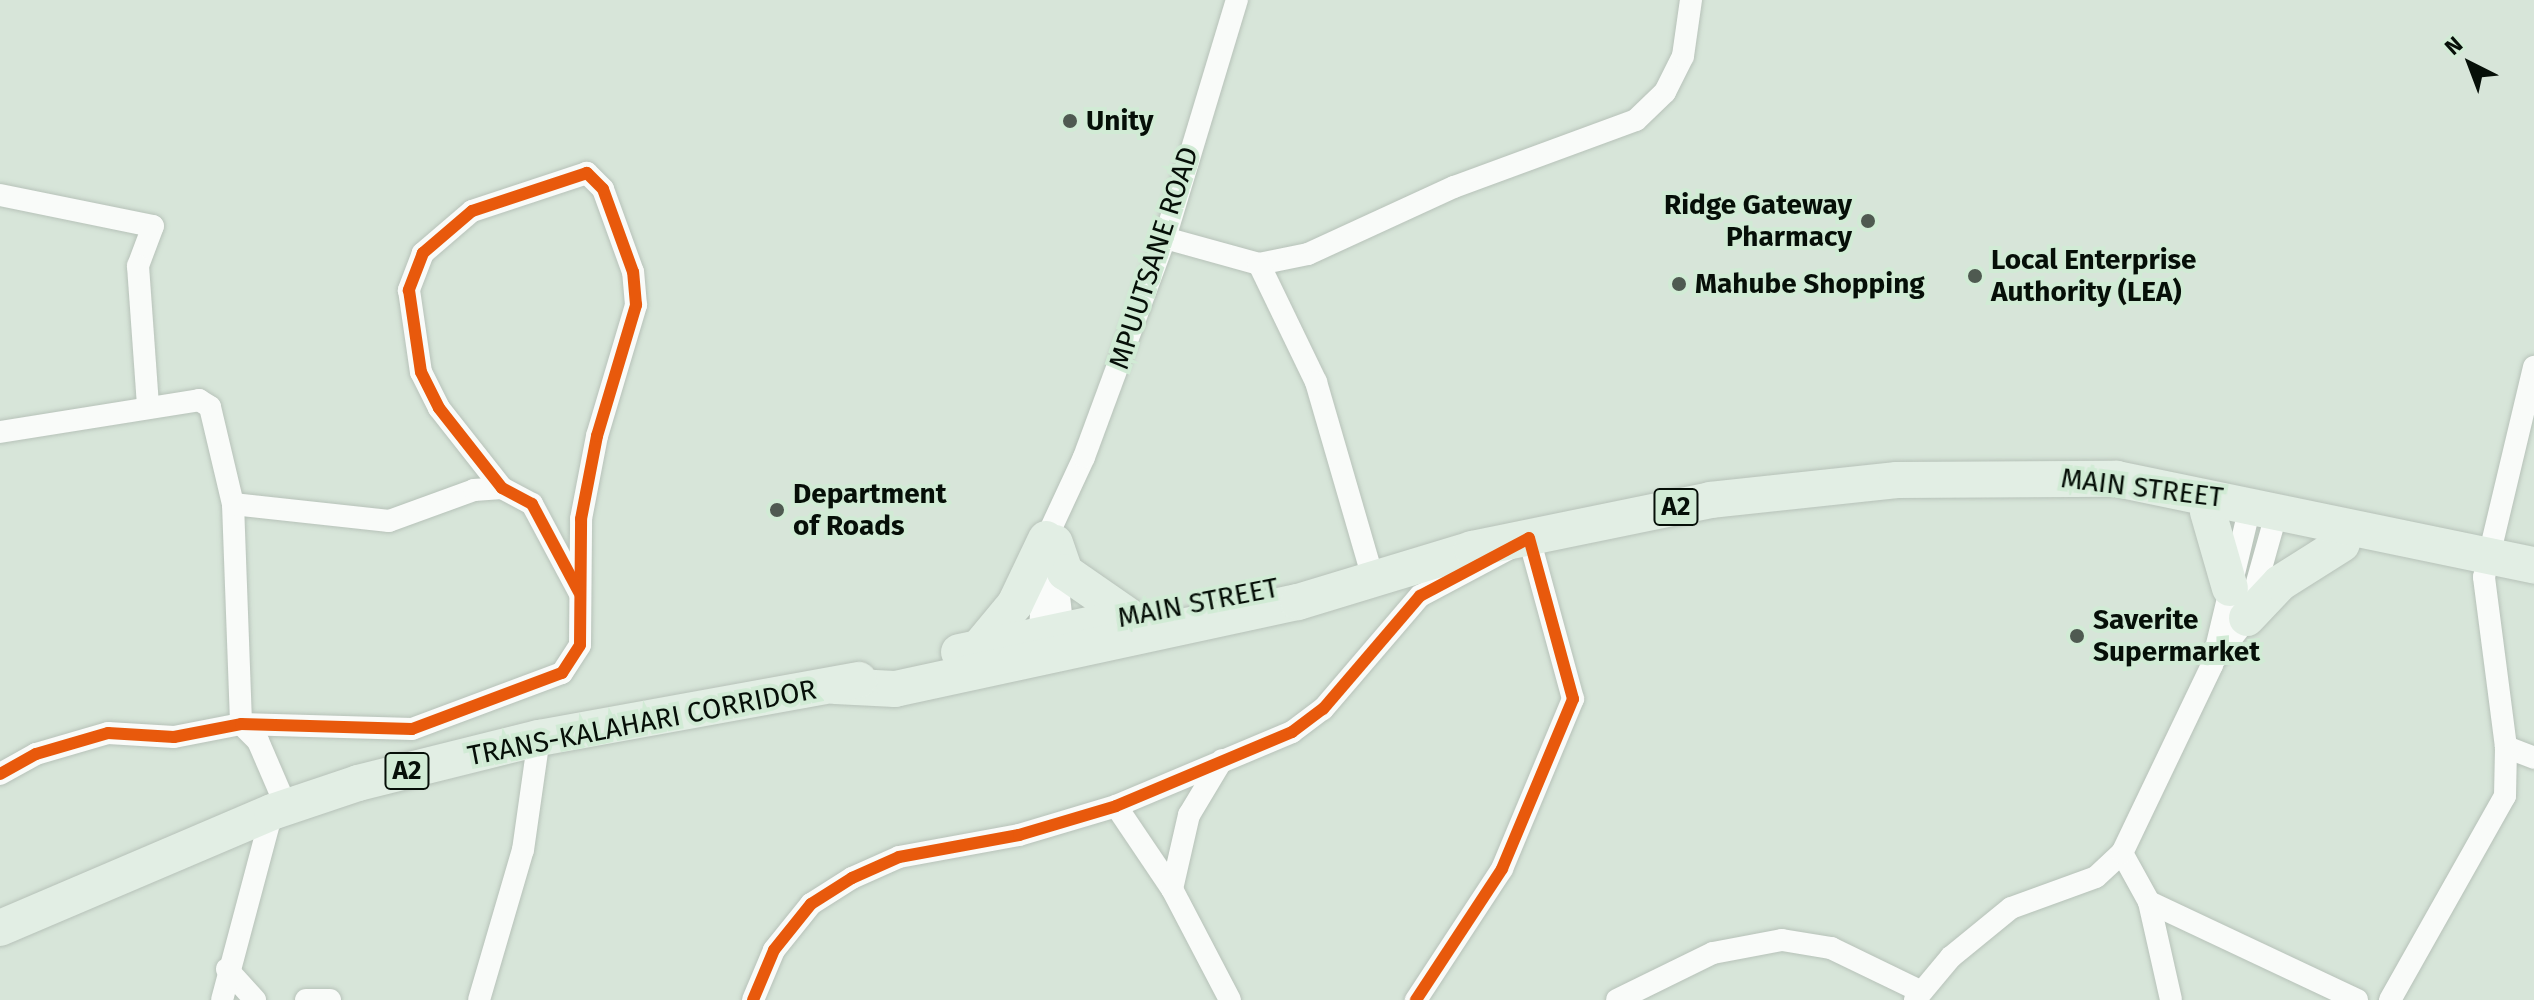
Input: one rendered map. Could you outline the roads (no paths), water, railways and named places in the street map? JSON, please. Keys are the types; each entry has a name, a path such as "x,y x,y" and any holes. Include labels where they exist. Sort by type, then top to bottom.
{"highway":[{"name":"MAIN STREET","path":"2035,478 2208,512 2261,516 2342,544 2486,566 2534,565"},
{"name":"MAIN STREET","path":"1052,642 1298,602 1336,586 1529,538 1764,493 1897,480 2117,479 2261,516 2486,566 2534,590"},
{"path":"2208,512 2238,603 2280,583 2342,544"},
{"path":"1053,531 1065,572 1130,617"},
{"path":"981,645 1015,604 1053,531"},
{"name":"MAIN STREET","path":"1052,642 1130,617 1294,585 1336,586"},
{"name":"TRANS-KALAHARI CORRIDOR","path":"0,928 279,809 539,738 835,686 981,645 1052,642"},
{"name":"TRANS-KALAHARI CORRIDOR","path":"835,686 895,689 1052,642"}],"street":[{"name":"MPUUTSANE ROAD","path":"1053,531 1084,457 1165,238 1237,0"},
{"path":"1165,238 1259,264 1308,254 1454,187 1636,120 1665,92 1683,56 1691,0"},
{"path":"0,774 36,754 108,733 174,737 241,724 412,729 562,673 580,645 581,519 597,436 636,305 614,218 603,189 587,173 472,211 440,232 412,269 421,372 439,408 502,488 532,504 579,592"},
{"path":"0,195 153,226 138,266 148,406"},
{"path":"1259,264 1316,382 1373,578"},
{"path":"2390,1000 2502,803 2506,747 2486,566 2534,367"},
{"path":"0,432 148,406 199,400 210,407 233,504 241,724 258,741 279,809 227,969 222,1000"},
{"path":"233,504 389,521 462,493 502,488"},
{"path":"2212,665 2238,603 2261,516"},
{"path":"1617,1000 1713,953 1782,940 1831,948 1917,995 2011,908 2096,877 2122,853 2212,665 2238,603 2261,516"},
{"path":"1052,642 1053,531"},
{"path":"753,1000 774,950 811,904 852,878 899,857 1019,835 1116,806 1302,724 1420,596 1529,538 1573,699 1502,869 1416,1000"},
{"path":"479,1000 523,850 539,738"},
{"path":"2506,747 2534,758"},
{"path":"1172,889 1189,815 1222,760"},
{"path":"1116,806 1172,889 1230,1000"},
{"path":"2122,853 2149,902 2171,1000"},
{"path":"2149,902 2357,1000"},
{"path":"227,969 255,1000"},
{"path":"306,1000 330,1000"}],"place":[{"name":"Unity","path":"1070,121"},
{"name":"Ridge Gateway Pharmacy","path":"1868,221"},
{"name":"Local Enterprise Authority (LEA)","path":"1975,276"},
{"name":"Mahube Shopping","path":"1679,284"},
{"name":"Department of Roads","path":"777,510"},
{"name":"Saverite Supermarket","path":"2077,636"}]}
